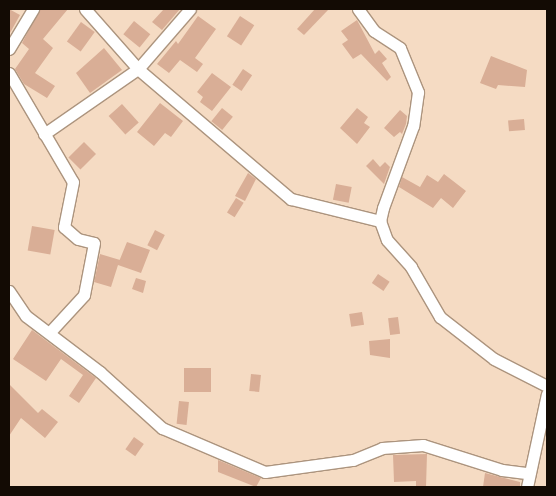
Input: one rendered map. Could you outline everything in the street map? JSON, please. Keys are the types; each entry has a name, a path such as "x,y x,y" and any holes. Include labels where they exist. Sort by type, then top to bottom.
{"street":[{"path":"9,49 33,9"},
{"path":"85,9 138,68 291,199 380,221"},
{"path":"44,134 138,68 190,9"},
{"path":"358,9 374,31 400,48 418,92 414,126 380,221 387,240 411,267 440,317 494,359 547,386"},
{"path":"9,73 73,182 64,227 78,239 94,242 84,296 50,332"},
{"path":"9,291 18,309 50,332 162,428 265,472 353,460 382,448 424,446 502,470 528,473"},
{"path":"527,487 528,473 547,394"}],"building":[{"path":"9,9 20,15 10,33 9,32"},
{"path":"40,9 68,9 43,39 53,48 35,73 55,86 47,98 24,84 15,69 29,49 22,43"},
{"path":"164,9 180,9 162,30 152,22"},
{"path":"315,9 329,9 304,35 297,29"},
{"path":"198,16 216,29 195,58 203,64 197,72 180,60 169,73 157,64 176,41 178,44"},
{"path":"240,16 254,25 241,45 227,36"},
{"path":"357,20 375,54 379,50 387,59 382,63 391,77 387,81 361,54 353,59 342,44 348,40 341,31"},
{"path":"134,21 150,34 140,47 123,34"},
{"path":"81,22 95,32 81,51 67,41"},
{"path":"104,48 122,70 90,93 76,73"},
{"path":"491,56 527,70 525,87 498,85 496,89 480,83"},
{"path":"243,69 252,75 241,91 232,85"},
{"path":"212,73 231,87 212,111 200,102 203,97 197,92"},
{"path":"160,103 183,121 171,137 165,133 154,146 137,132"},
{"path":"122,104 139,123 125,135 109,116"},
{"path":"222,108 233,117 222,130 211,121"},
{"path":"357,108 368,117 364,123 370,127 357,144 340,128"},
{"path":"400,110 407,116 406,124 402,134 400,132 394,137 384,128"},
{"path":"524,119 525,130 509,131 508,120"},
{"path":"84,142 96,154 80,170 68,158"},
{"path":"373,159 380,167 385,162 390,167 384,184 366,166"},
{"path":"248,173 256,179 245,201 235,196"},
{"path":"444,174 466,191 453,208 441,198 433,208 399,187 402,177 420,187 427,175 438,182"},
{"path":"336,184 352,187 349,203 333,200"},
{"path":"236,198 244,203 235,217 227,212"},
{"path":"32,226 55,230 50,255 28,251"},
{"path":"155,230 165,235 157,250 147,245"},
{"path":"127,242 150,250 141,273 118,265 111,287 94,282 100,254 120,260"},
{"path":"378,274 390,282 383,291 372,283"},
{"path":"136,278 146,281 143,293 132,289"},
{"path":"362,312 364,325 351,327 349,314"},
{"path":"398,317 400,334 390,335 388,318"},
{"path":"32,330 96,378 79,403 69,396 83,375 61,359 46,381 13,359"},
{"path":"390,339 390,358 370,355 369,341"},
{"path":"184,368 211,368 211,392 184,392"},
{"path":"251,374 261,375 259,392 249,391"},
{"path":"9,384 38,413 42,409 58,422 45,438 21,418 9,436"},
{"path":"179,401 189,402 187,425 177,424"},
{"path":"134,437 144,444 135,456 125,449"},
{"path":"427,454 426,487 416,487 416,481 394,482 393,455"},
{"path":"218,460 261,478 256,487 218,472"},
{"path":"485,473 520,482 520,487 483,487"}]}
